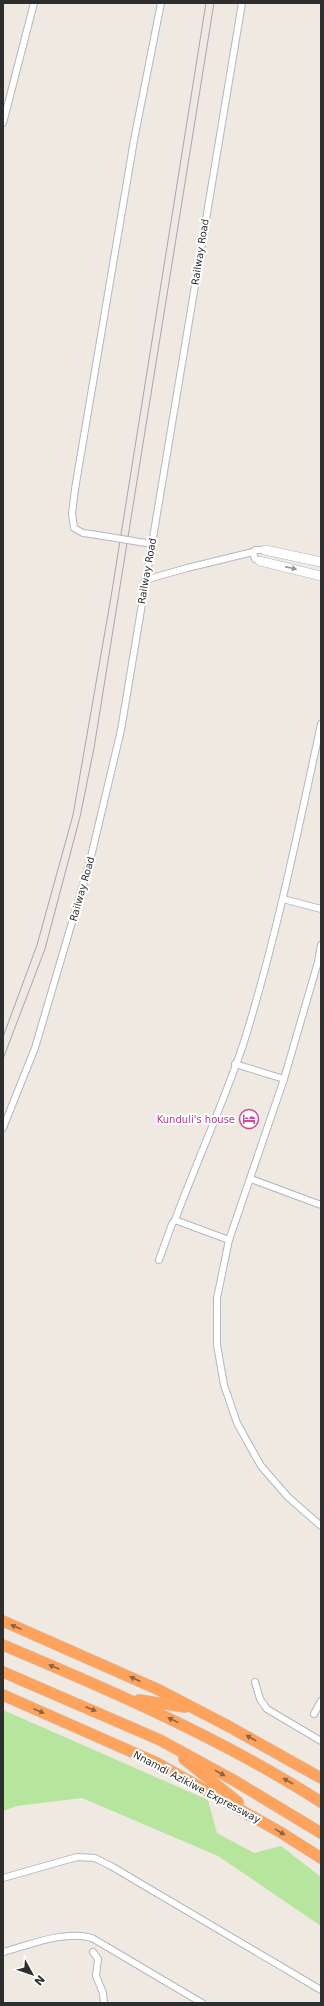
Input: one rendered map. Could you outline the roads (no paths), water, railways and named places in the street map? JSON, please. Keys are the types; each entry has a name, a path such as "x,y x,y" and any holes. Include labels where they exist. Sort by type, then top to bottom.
{"highway":[{"path":"3,1621 96,1661 196,1709 321,1778"},
{"path":"3,1645 127,1698 212,1739 289,1781 321,1802"},
{"path":"3,1672 160,1740 235,1781 321,1833"},
{"name":"Nnamdi Azikiwe Expressway","path":"3,1695 157,1763 264,1823 321,1858"},
{"path":"127,1698 196,1709"},
{"path":"160,1740 264,1823"}],"street":[{"path":"3,123 34,3"},
{"path":"152,544 83,533 74,528 72,514 75,488 133,148 161,3"},
{"name":"Railway Road","path":"3,1128 35,1048 90,861 121,730 242,3"},
{"path":"146,580 187,568 253,552 255,550 265,550 321,562"},
{"path":"253,552 255,559 260,561 321,576"},
{"path":"159,1260 172,1224 198,1163 242,1045 283,899 321,724"},
{"path":"283,899 321,909"},
{"path":"321,945 319,963 284,1079 229,1240 217,1298 217,1345 224,1385 237,1423 261,1466 288,1497 321,1526"},
{"path":"235,1064 284,1079"},
{"path":"251,1179 321,1205"},
{"path":"175,1220 229,1240"},
{"path":"255,1682 260,1699 267,1709 321,1741"},
{"path":"314,1714 321,1701"},
{"path":"3,1878 77,1857 94,1858 111,1866 321,1990"},
{"path":"3,1952 56,1938 83,1935 92,1938 202,2003"},
{"path":"93,1952 98,1958 96,1976 103,1993 104,2003"}],"tram line":[{"path":"3,1037 37,945 73,815 111,597 206,3"},
{"path":"3,1059 45,949 80,817 94,748 214,3"}],"place":[{"name":"Kunduli's house","path":"249,1119"}]}
